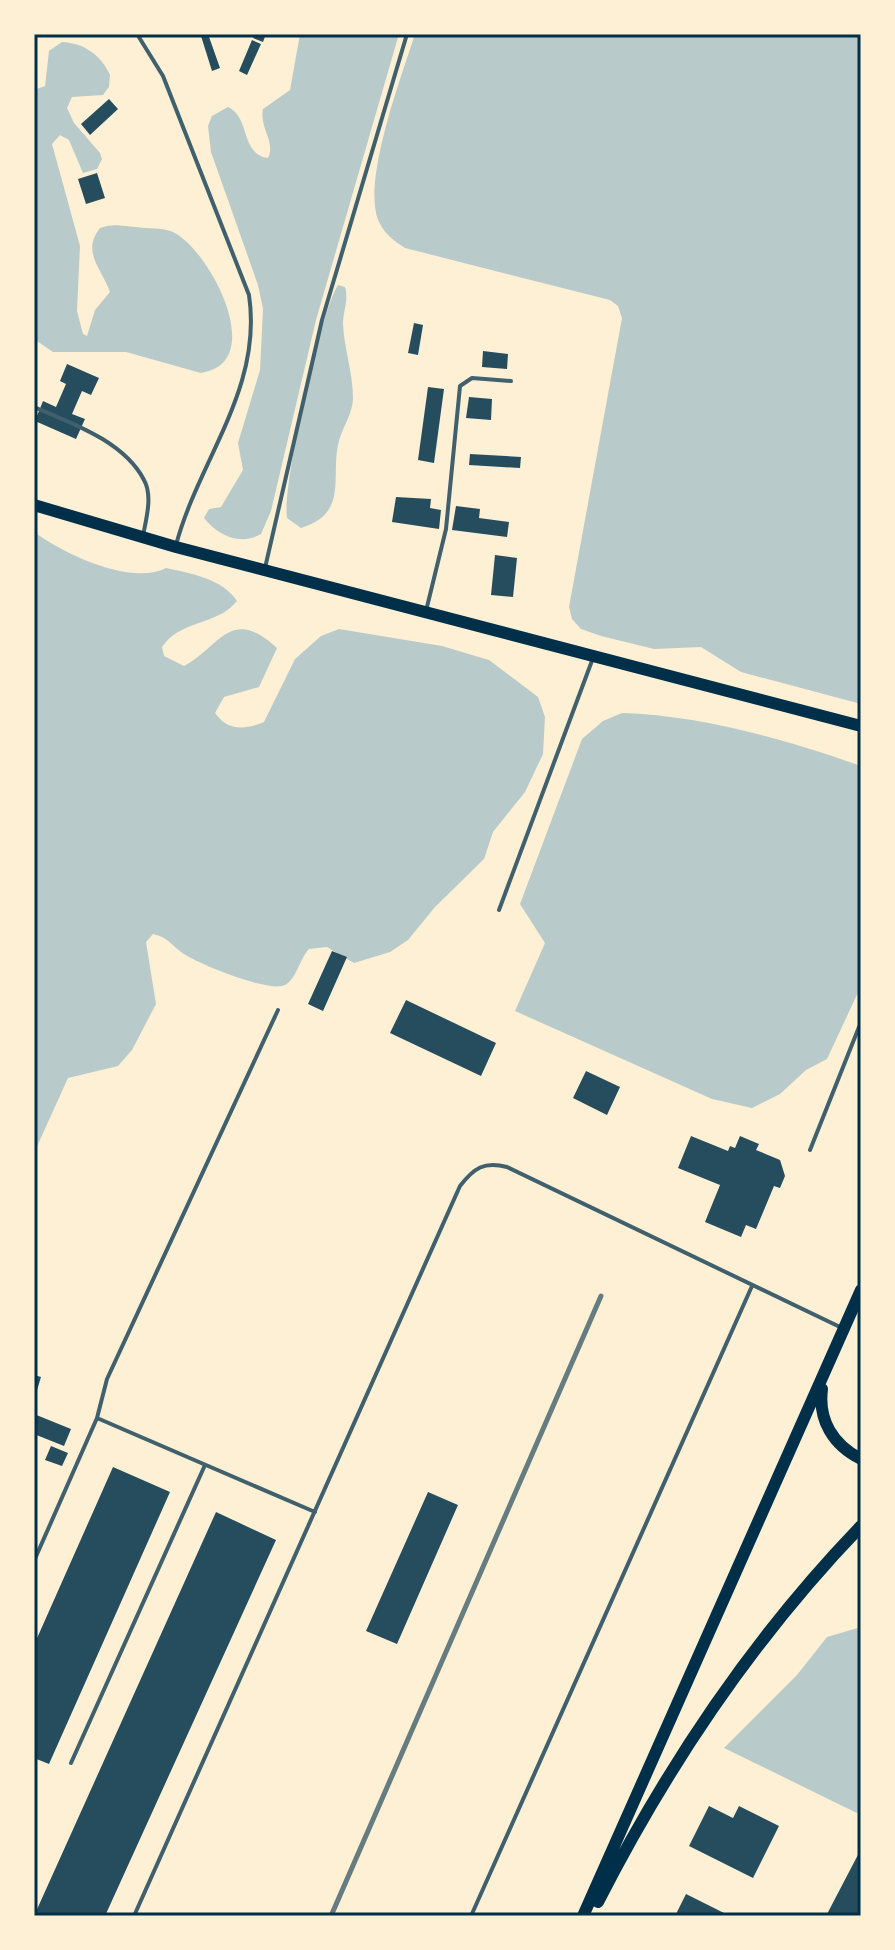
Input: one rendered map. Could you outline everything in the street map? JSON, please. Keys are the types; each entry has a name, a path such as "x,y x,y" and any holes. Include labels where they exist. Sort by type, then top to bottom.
{"main road":[{"path":"34,505 142,538 425,614 861,726"},
{"path":"583,1916 861,1290"},
{"path":"829,1362 820,1400 824,1421 836,1441 861,1459"},
{"path":"591,1916 661,1786 702,1722 788,1606 861,1526"}],"lane":[{"path":"137,34 163,76 249,295 252,317 247,368 236,406 187,504 176,547"},
{"path":"264,570 322,320 407,34"},
{"path":"425,614 446,529 460,386 472,378 511,381"},
{"path":"34,407 90,431 134,467 144,480 148,494 142,538"},
{"path":"499,910 593,658"},
{"path":"34,1561 97,1418 107,1379 278,1010"},
{"path":"810,1150 861,1022"},
{"path":"134,1916 460,1186 480,1165 507,1167 844,1329"},
{"path":"471,1916 752,1286"},
{"path":"97,1418 315,1512"},
{"path":"71,1763 205,1465"}],"shaded area":[{"path":"300,34 399,34 316,320 271,511 261,534 238,539 216,530 204,518 209,509 221,507 243,470 238,443 260,370 263,309 258,285 211,152 208,126 212,116 228,107 240,119 253,150 268,158 270,146 263,122 263,109 290,90"},
{"path":"415,34 861,34 861,704 741,672 701,647 654,649 581,629 572,619 569,607 622,318 618,306 610,300 405,248 384,230 375,204 379,156"},
{"path":"62,42 91,51 110,75 109,87 103,95 72,97 67,108 74,123 100,153 102,159 97,169 83,173 69,140 60,135 52,144 80,246 77,311 83,334 87,336 95,310 110,292 93,253 92,245 100,228 118,225 164,229 188,243 216,282 232,329 231,349 221,365 201,373 126,352 53,352 34,339 34,90 45,86 49,51"},
{"path":"338,285 345,287 346,292 343,324 353,398 338,445 332,504 316,522 301,528 287,518 290,472 313,362 330,301"},
{"path":"34,532 98,565 135,573 152,573 166,568 205,578 231,593 237,601 229,609 179,632 162,647 164,656 184,666 226,634 236,630 248,630 277,648 259,687 224,697 215,713 231,726 244,727 264,722 295,659 321,636 339,629 442,646 489,660 538,697 545,717 543,754 525,792 493,832 484,859 435,907 408,940 390,952 354,963 327,947 309,949 289,982 277,986 250,981 204,964 153,934 146,942 156,1004 132,1050 118,1066 68,1078 34,1153"},
{"path":"622,713 682,718 743,730 861,766 861,986 827,1059 806,1070 780,1094 752,1108 712,1099 515,1011 545,943 520,904 582,739 603,721"},
{"path":"861,1627 861,1815 724,1748 797,1675 827,1637"}],"building":[{"path":"208,34 220,68 212,71 201,36"},
{"path":"255,34 266,34 263,42 253,38"},
{"path":"252,40 261,44 247,75 239,71"},
{"path":"109,99 118,109 90,135 81,124"},
{"path":"97,173 105,198 86,204 78,179"},
{"path":"414,323 423,325 418,355 408,353"},
{"path":"483,351 508,354 507,369 482,367"},
{"path":"67,364 99,378 91,395 82,391 72,414 85,419 76,439 35,421 43,401 56,407 66,384 60,381"},
{"path":"428,387 444,389 434,463 418,460"},
{"path":"469,397 492,399 491,420 466,418"},
{"path":"470,454 521,457 520,468 469,465"},
{"path":"396,497 431,499 430,508 441,510 439,529 392,522"},
{"path":"456,506 480,509 479,518 509,522 507,537 452,530"},
{"path":"495,555 517,558 513,597 491,595"},
{"path":"332,951 347,957 323,1011 308,1004"},
{"path":"406,1000 496,1043 481,1076 390,1033"},
{"path":"586,1071 620,1087 607,1115 573,1098"},
{"path":"691,1136 728,1151 730,1146 735,1148 740,1136 759,1144 756,1150 780,1160 785,1176 780,1188 774,1186 756,1229 746,1225 741,1237 705,1222 720,1185 678,1168"},
{"path":"34,1375 41,1377 35,1397 34,1396"},
{"path":"34,1414 71,1429 64,1446 34,1434"},
{"path":"51,1446 68,1453 62,1466 45,1460"},
{"path":"113,1467 170,1492 49,1764 34,1758 34,1645"},
{"path":"428,1492 458,1505 397,1644 366,1631"},
{"path":"216,1512 276,1540 105,1916 34,1916"},
{"path":"709,1806 733,1818 739,1806 779,1826 753,1878 689,1846"},
{"path":"861,1849 861,1916 826,1916"},
{"path":"686,1894 730,1916 675,1916"}],"railway":[{"path":"331,1916 601,1296"}]}
